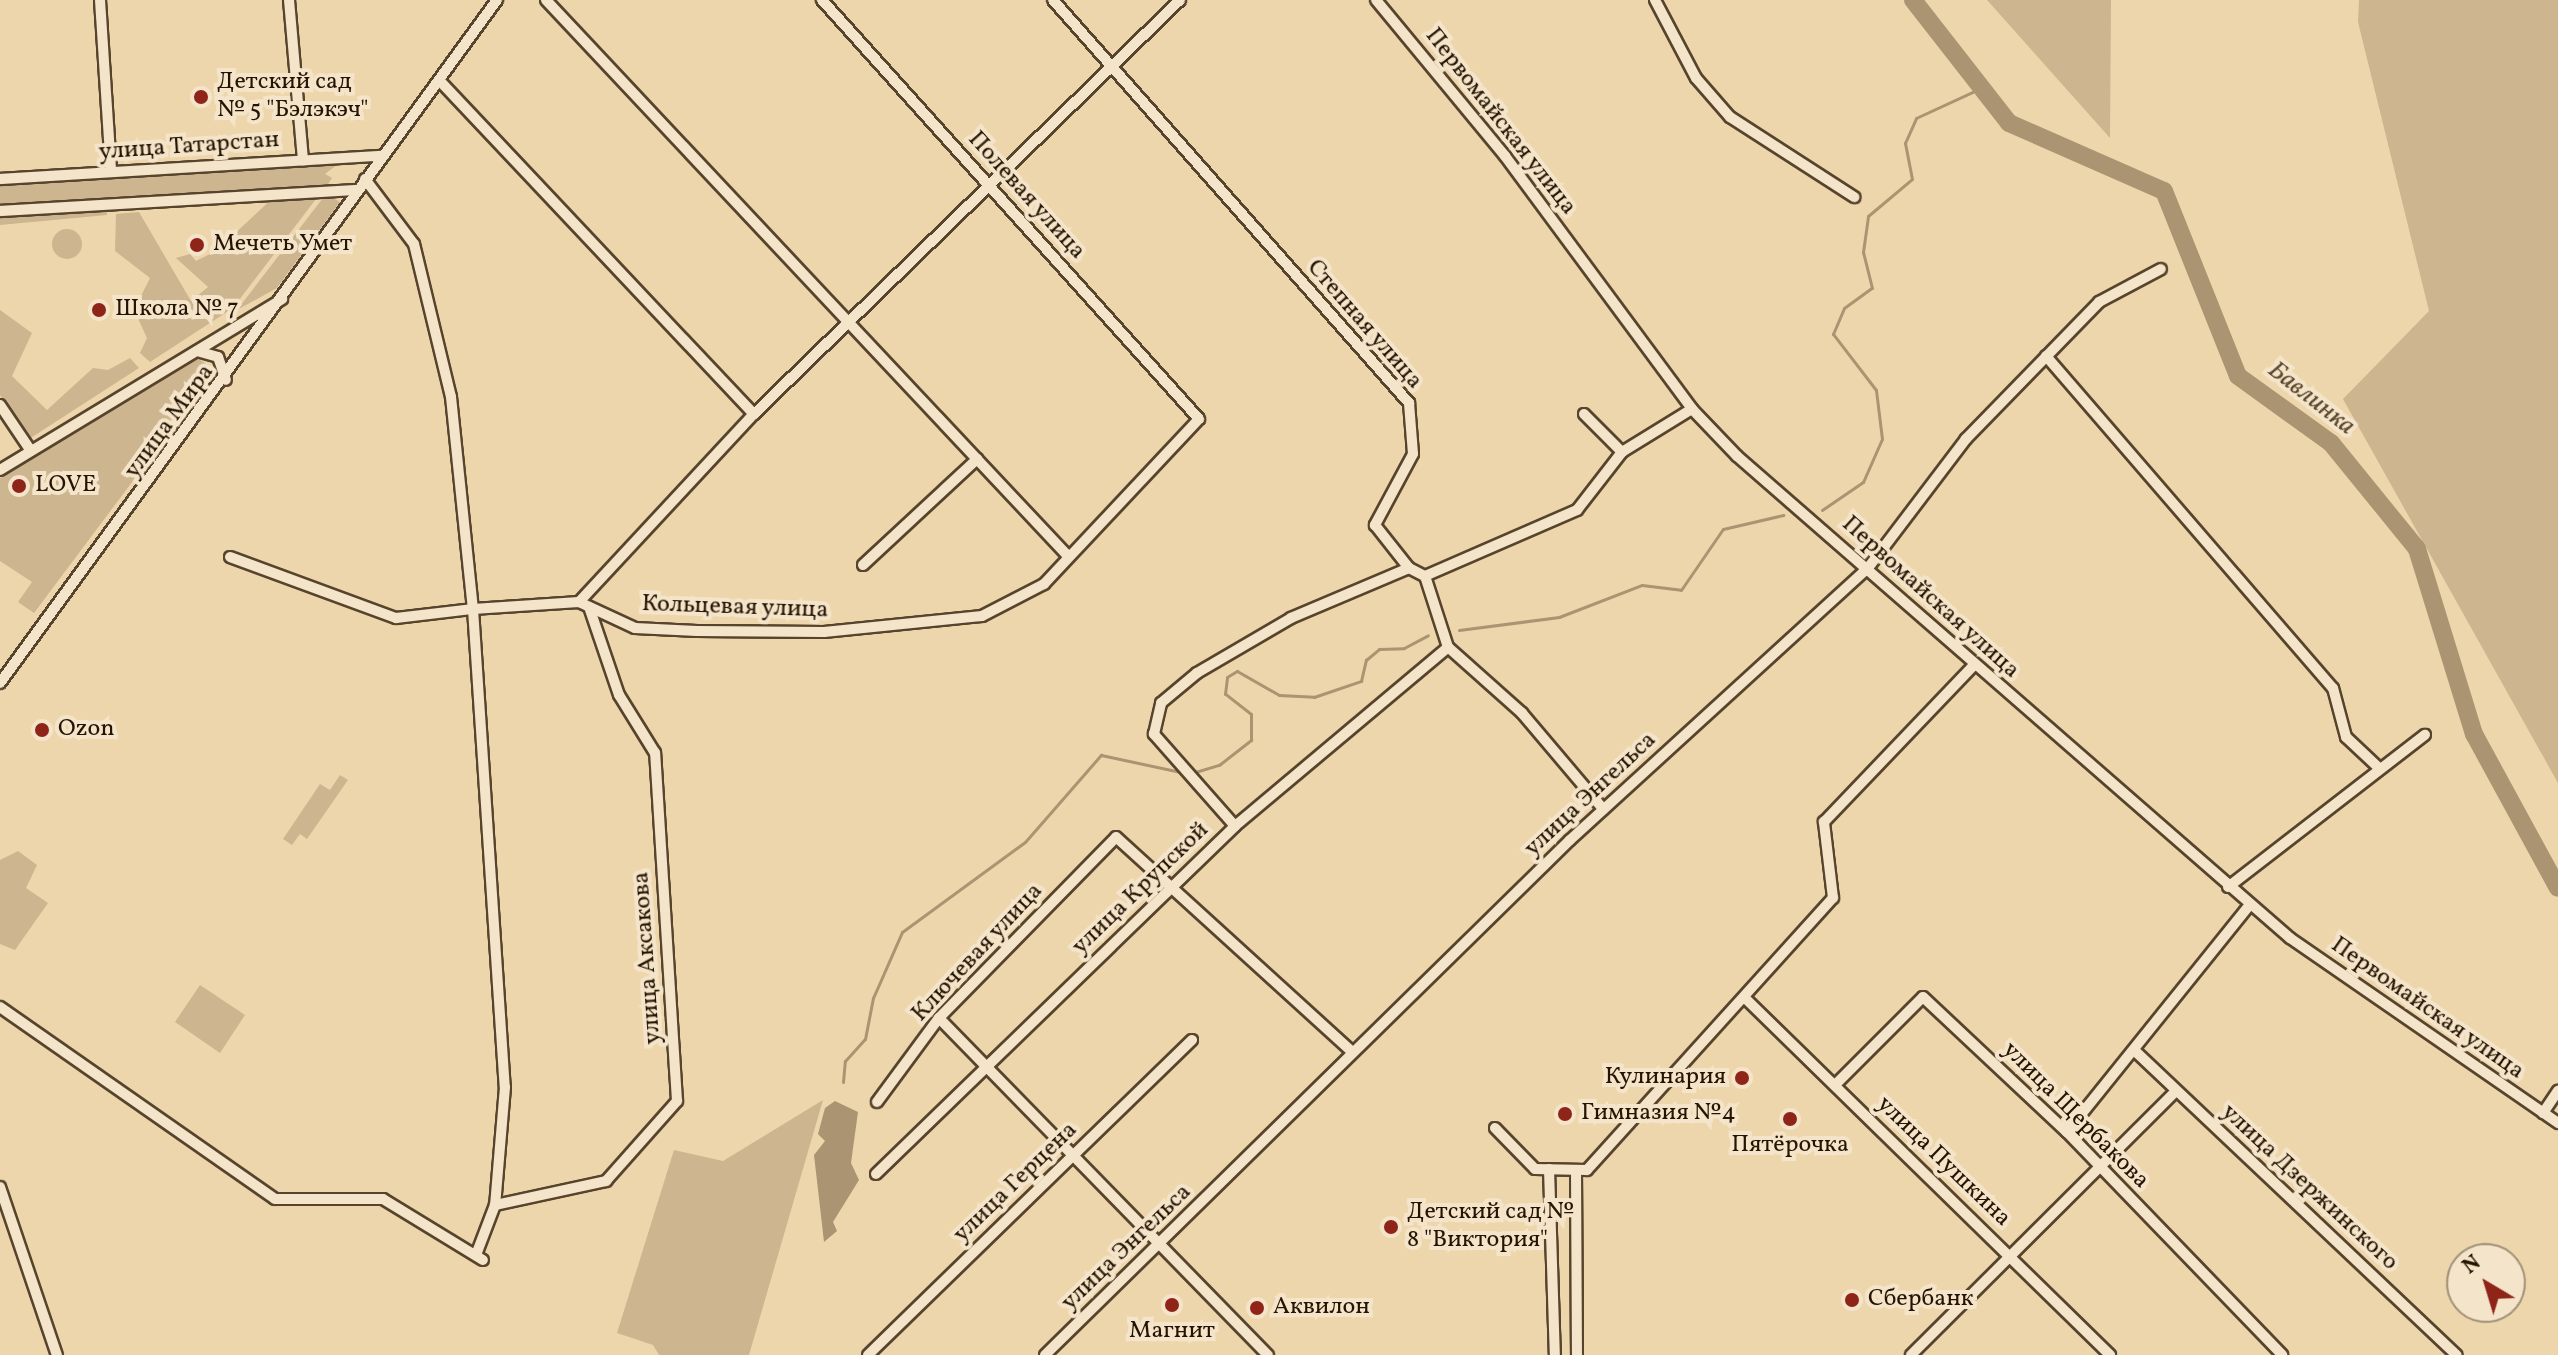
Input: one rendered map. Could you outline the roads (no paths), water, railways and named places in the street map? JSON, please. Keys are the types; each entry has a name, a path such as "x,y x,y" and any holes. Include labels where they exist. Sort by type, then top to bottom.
{"street":[{"path":"100,0 111,172"},
{"path":"289,0 303,160"},
{"name":"улица Мира","path":"0,683 226,380 381,156 497,0"},
{"path":"546,0 1068,556"},
{"name":"Степная улица","path":"1053,0 1409,403 1413,454 1375,525 1409,568 1425,576"},
{"path":"230,557 396,618 473,609 584,604 754,414 1180,0"},
{"name":"Первомайская улица","path":"1376,0 1505,156 1692,409 1974,665 2228,887 2558,1123"},
{"path":"1655,0 1696,78 1730,117 1854,197"},
{"name":"Полевая улица","path":"828,2 1199,419"},
{"path":"439,80 754,414"},
{"name":"улица Татарстан","path":"0,179 381,156"},
{"path":"0,1007 275,1199 383,1199 480,1257 495,1205 505,1087 473,609 451,397 414,244 365,179"},
{"path":"0,211 358,190"},
{"name":"улица Энгельса","path":"1045,1355 1351,1051 1603,809 1868,568 1966,439 2099,302 2161,269"},
{"path":"0,470 191,351 285,298"},
{"path":"191,351 210,349 226,380"},
{"path":"2046,356 2333,688 2346,737 2378,767"},
{"path":"0,405 31,451"},
{"path":"1603,809 1522,713 1448,647 1425,576 1577,510 1622,452 1692,409"},
{"path":"1584,414 1622,452"},
{"name":"Кольцевая улица","path":"584,604 635,628 697,631 948,624 1018,603 1068,556 1199,419"},
{"path":"863,565 977,459"},
{"path":"1235,826 1208,788 1161,747 1153,718 1161,703 1197,673 1291,618 1409,568"},
{"name":"улица Аксакова","path":"495,1205 606,1181 677,1101 655,753 619,695 584,604"},
{"name":"улица Крупской","path":"876,1174 1235,826 1448,647"},
{"path":"1495,1128 1535,1169 1587,1170 1747,1000 1833,898 1824,822 1974,665"},
{"path":"2228,887 2378,767 2425,735"},
{"name":"Ключевая улица","path":"877,1102 939,1018 1116,837 1172,887"},
{"path":"1172,887 1351,1051"},
{"path":"2067,1132 2250,904"},
{"name":"улица Щербакова","path":"1835,1085 1923,997 2067,1132 2282,1355"},
{"name":"улица Пушкина","path":"1747,1000 2110,1355"},
{"path":"939,1018 1268,1355"},
{"name":"улица Герцена","path":"868,1355 1192,1040"},
{"name":"улица Дзержинского","path":"2134,1050 2457,1355"},
{"path":"1911,1355 2176,1091"},
{"path":"2543,1113 2558,1091"},
{"path":"1549,1169 1555,1355"},
{"path":"1576,1170 1577,1355"},
{"path":"0,1187 57,1355"}],"waterway":[{"name":"Бавлинка","path":"1913,0 2009,123 2164,191 2238,376 2331,443 2417,549 2474,734 2558,888"},
{"path":"1822,510 1863,482 1882,439 1876,390 1833,334 1844,308 1872,288 1863,252 1868,216 1912,179 1905,143 1916,118 1981,88"},
{"path":"1459,630 1559,617 1642,585 1681,590 1723,529 1783,515"},
{"path":"1192,773 1219,765 1251,740 1251,714 1225,694 1227,677 1237,671 1279,695 1314,697 1361,681 1366,660 1379,649 1404,648 1428,635"},
{"path":"843,1082 845,1061 865,1039 873,998 902,932 1025,842 1101,755 1185,773"}],"place":[{"name":"Детский сад № 5 \"Бэлэкэч\"","path":"201,97"},
{"name":"Мечеть Умет","path":"197,245"},
{"name":"Школа № 7","path":"99,310"},
{"name":"LOVE","path":"19,486"},
{"name":"Ozon","path":"42,730"},
{"name":"Кулинария","path":"1742,1078"},
{"name":"Гимназия №4","path":"1565,1114"},
{"name":"Пятёрочка","path":"1790,1119"},
{"name":"Детский сад № 8 \"Виктория\"","path":"1391,1227"},
{"name":"Сбербанк","path":"1852,1300"},
{"name":"Магнит","path":"1172,1305"},
{"name":"Аквилон","path":"1257,1308"}]}
